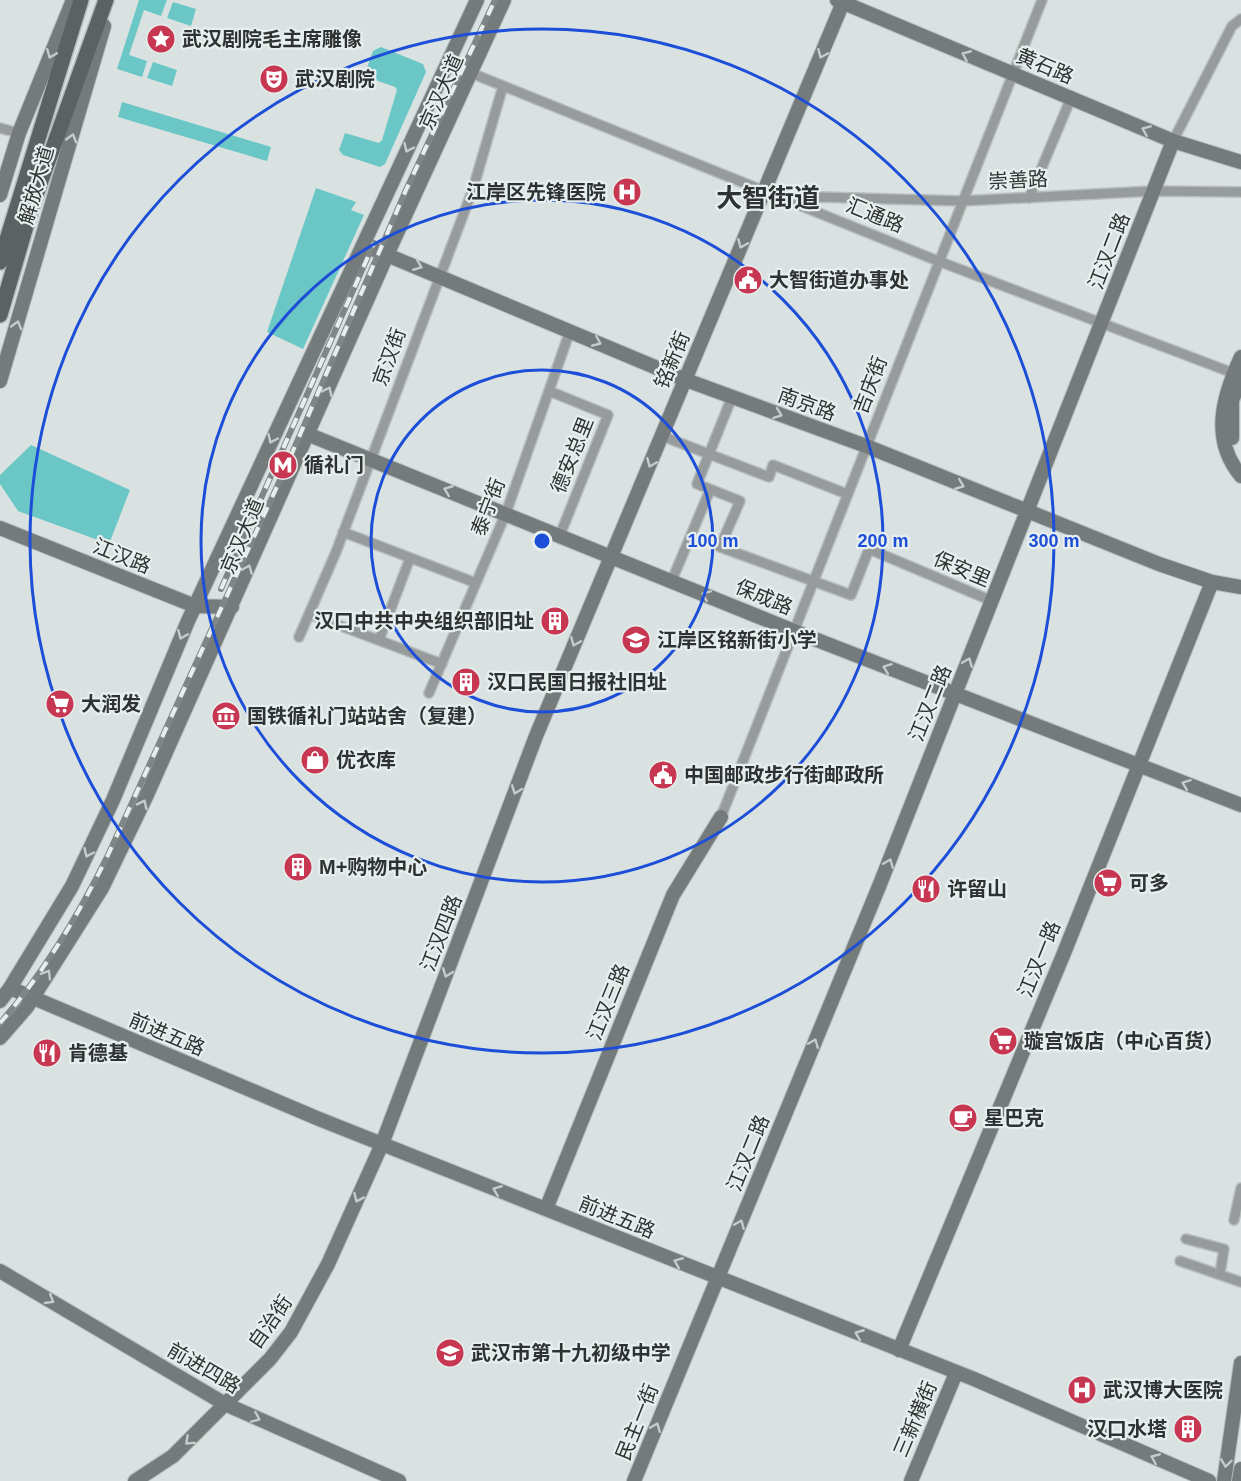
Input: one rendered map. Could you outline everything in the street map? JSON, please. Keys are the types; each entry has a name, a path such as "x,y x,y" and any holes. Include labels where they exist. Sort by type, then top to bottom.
{"main road":[{"name":"解放大道","path":"0,262 81,0"},
{"name":"解放大道","path":"0,315 32,206 108,0"}],"street":[{"name":"解放大道","path":"0,195 19,134 73,0"},
{"name":"解放大道","path":"0,381 108,0"},
{"name":"京汉大道","path":"0,1001 72,886 112,800 195,606 477,0"},
{"name":"京汉大道","path":"0,1038 33,998 102,888 146,797 307,434 504,0"},
{"name":"吉庆街","path":"721,817 1042,0"},
{"name":"黄石路","path":"841,1 1173,141 1241,162"},
{"name":"铭新街","path":"536,735 765,190 841,1"},
{"path":"1173,141 1232,26 1241,19"},
{"name":"汇通路","path":"471,73 938,261 1102,322 1237,377"},
{"name":"京汉街","path":"299,637 343,532 438,275 473,189 503,86"},
{"path":"1029,198 1071,98"},
{"path":"0,128 19,134"},
{"name":"江汉二路","path":"718,1278 880,884 1173,141"},
{"name":"崇善路","path":"798,203 819,197 962,201 1154,191 1241,192"},
{"name":"南京路","path":"363,245 686,380 866,446 1159,564 1212,582 1241,587"},
{"name":"泰宁街","path":"429,693 506,513 570,331"},
{"path":"1241,357 1231,416 1232,442 1241,462"},
{"path":"1237,377 1223,403 1221,418 1224,444 1241,476"},
{"name":"德安总里","path":"549,391 608,415 560,535"},
{"path":"732,397 697,484 740,501 720,547 813,583"},
{"name":"保成路","path":"307,434 612,555 794,631 1241,805"},
{"path":"662,436 708,456 769,477 773,465 847,494"},
{"path":"672,580 711,490"},
{"path":"0,517 15,534"},
{"name":"江汉路","path":"0,528 195,606 232,607"},
{"path":"343,532 476,583"},
{"path":"0,536 15,534"},
{"name":"保安里","path":"813,583 851,595 869,549 992,602"},
{"path":"379,640 410,558"},
{"name":"江汉一路","path":"898,1350 1059,964 1212,582"},
{"path":"309,614 442,664"},
{"name":"江汉四路","path":"382,1144 536,735"},
{"name":"江汉三路","path":"546,1209 673,895 721,817"},
{"name":"前进五路","path":"10,988 382,1144 956,1372 1209,1481"},
{"name":"自治街","path":"135,1481 172,1456 270,1359 291,1332 328,1264 382,1144"},
{"path":"1234,1220 1239,1206 1241,1188"},
{"path":"1186,1239 1224,1249 1220,1274"},
{"path":"1179,1261 1241,1282"},
{"name":"前进四路","path":"0,1271 225,1404 399,1481"},
{"name":"民主一街","path":"634,1481 718,1278"},
{"path":"1224,1481 1241,1363"},
{"name":"三新横街","path":"910,1481 956,1372"},
{"path":"1239,1481 1241,1469"}],"shaded area":[{"path":"139,0 167,0 161,16 144,10 129,55 147,61 142,77 117,69"},
{"path":"173,2 196,9 191,26 167,18"},
{"path":"381,47 423,64 426,72 385,164 380,167 343,155 339,150 345,133 379,143 382,140 397,90 395,87 364,76 373,51"},
{"path":"153,62 177,70 172,86 147,78"},
{"path":"122,102 271,147 267,161 118,117"},
{"path":"316,188 356,202 351,210 364,215 303,349 267,332"},
{"path":"31,445 130,490 109,544 18,511 0,484 0,475"}],"railway":[{"path":"0,1023 60,942 108,855 286,467 406,190 495,0"},
{"path":"221,589 374,243"}],"place":[{"name":"武汉剧院毛主席雕像","path":"161,39"},
{"name":"武汉剧院","path":"274,79"},
{"name":"江岸区先锋医院","path":"627,192"},
{"name":"大智街道办事处","path":"748,280"},
{"name":"循礼门","path":"283,465"},
{"name":"汉口中共中央组织部旧址","path":"555,621"},
{"name":"江岸区铭新街小学","path":"636,640"},
{"name":"汉口民国日报社旧址","path":"466,682"},
{"name":"大润发","path":"60,704"},
{"name":"国铁循礼门站站舍（复建）","path":"226,716"},
{"name":"优衣库","path":"315,760"},
{"name":"中国邮政步行街邮政所","path":"663,775"},
{"name":"M+购物中心","path":"298,867"},
{"name":"可多","path":"1108,883"},
{"name":"许留山","path":"926,889"},
{"name":"璇宫饭店（中心百货）","path":"1003,1041"},
{"name":"肯德基","path":"47,1053"},
{"name":"星巴克","path":"963,1118"},
{"name":"武汉市第十九初级中学","path":"450,1353"},
{"name":"武汉博大医院","path":"1082,1390"},
{"name":"汉口水塔","path":"1188,1429"}],"district":[{"name":"大智街道","path":"768,198"}]}
